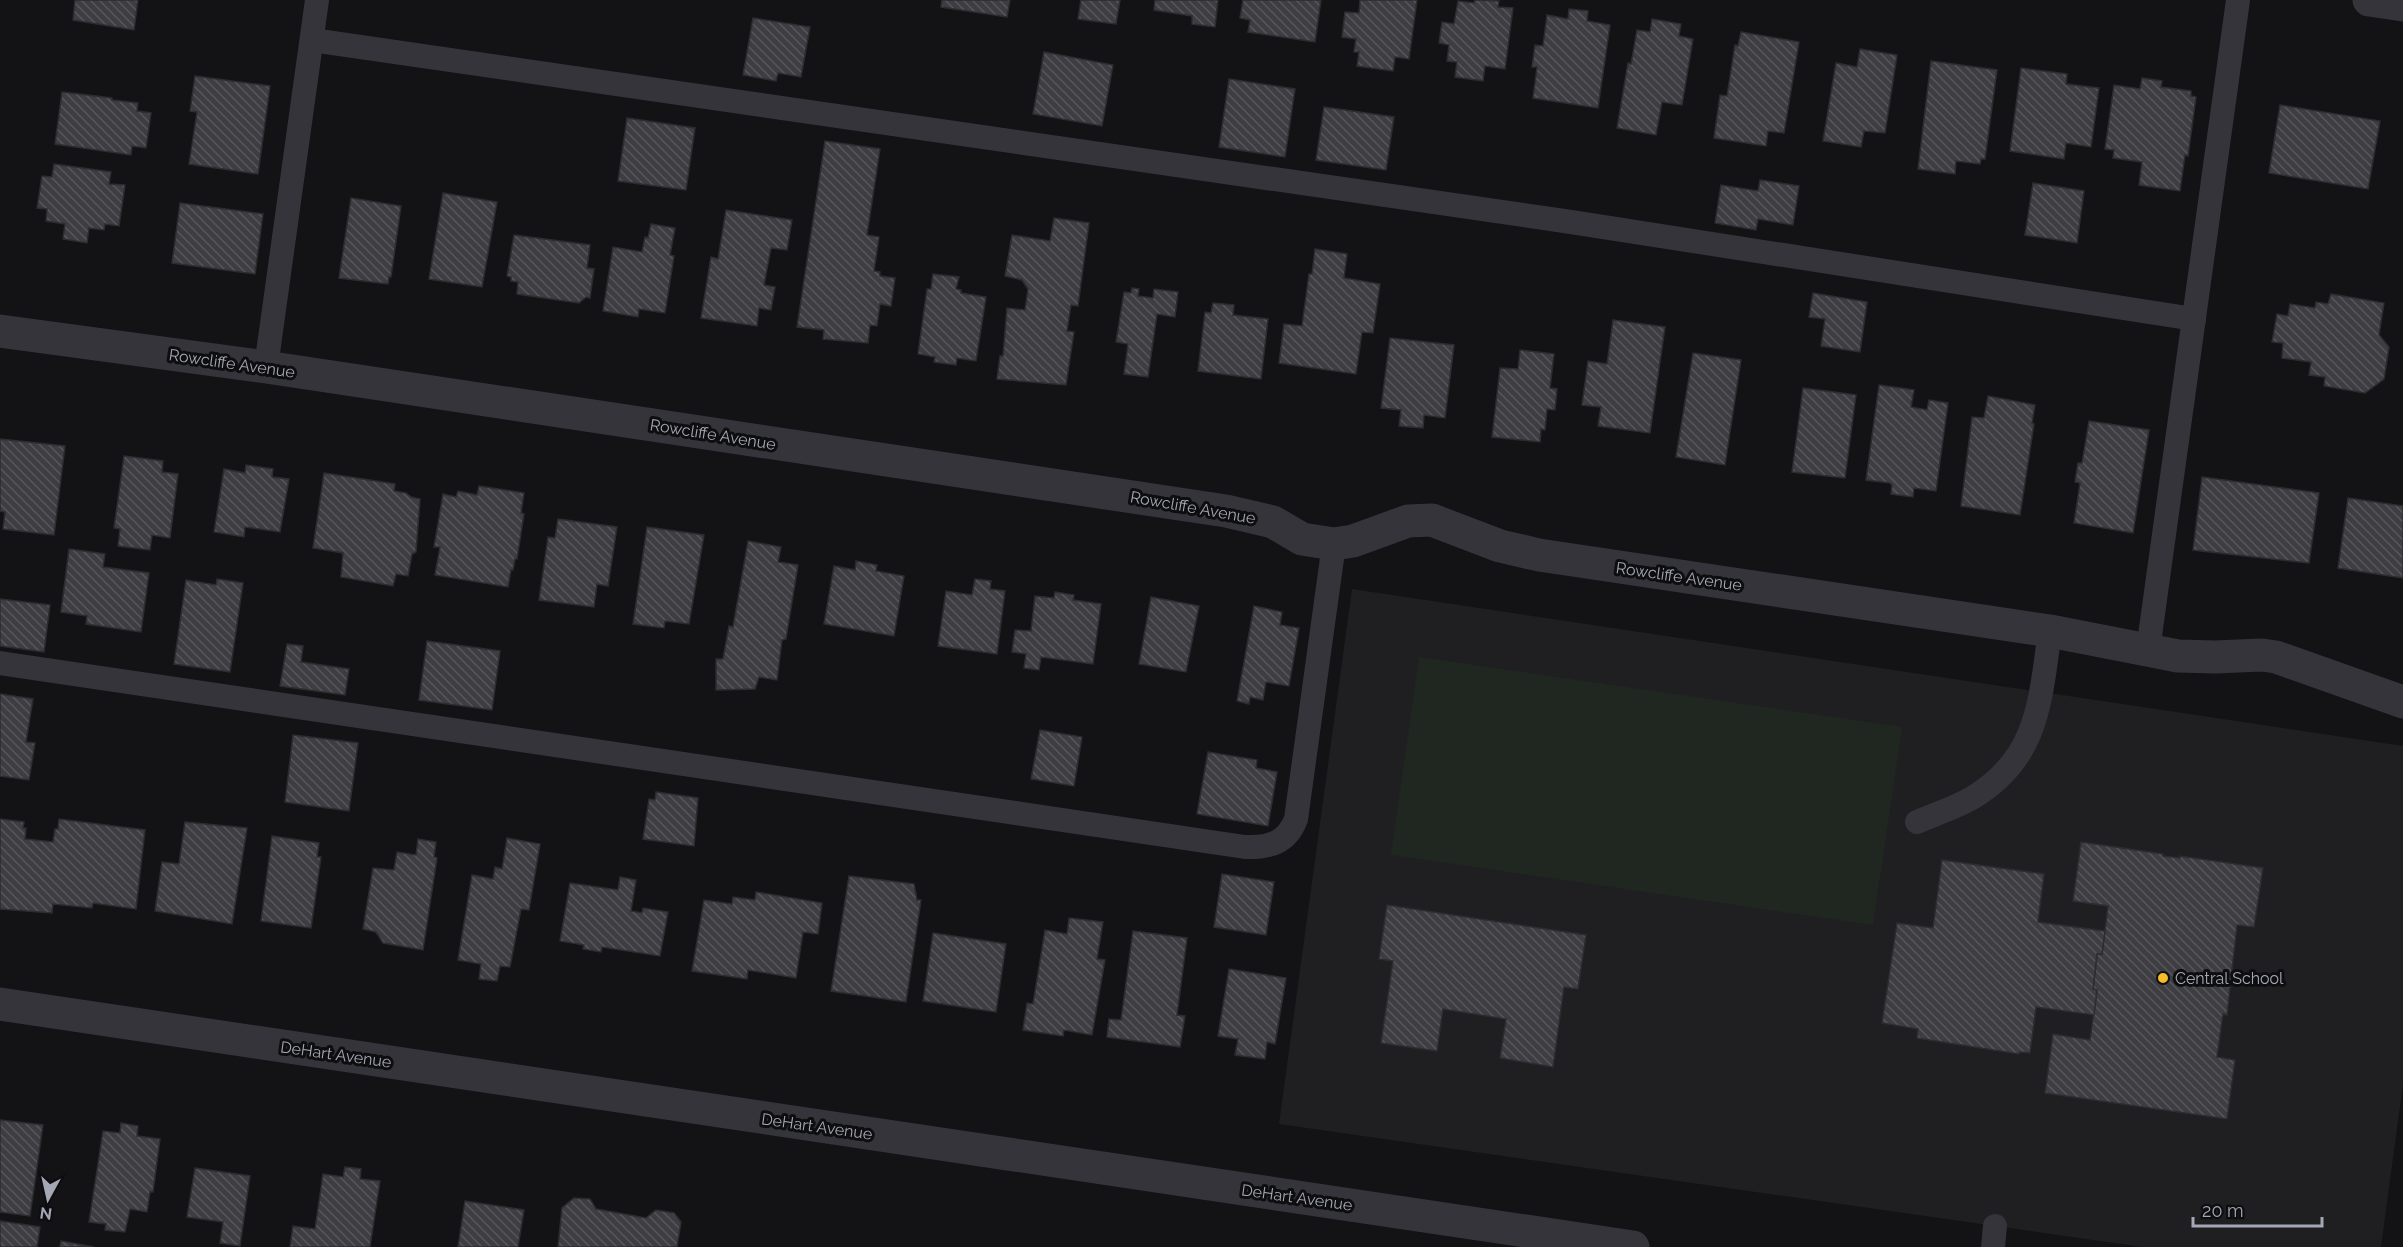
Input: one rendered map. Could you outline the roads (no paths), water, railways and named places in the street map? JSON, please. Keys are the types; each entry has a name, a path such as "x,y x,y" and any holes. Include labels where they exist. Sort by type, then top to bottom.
{"street":[{"path":"2368,0 2403,5"},
{"name":"Rowcliffe Avenue","path":"0,332 266,367 1226,511 1262,519 1302,538 1334,544 1353,542 1408,521 1432,520 1500,546 1539,555 2050,631 2187,657 2262,655 2276,657 2403,702"},
{"name":"DeHart Avenue","path":"0,1004 1633,1247"}],"lane":[{"path":"266,367 317,0"},
{"path":"2148,650 2238,0"},
{"path":"312,39 1536,216 2194,319"},
{"path":"0,663 1263,848 1278,843 1284,838 1293,828 1296,819 1334,544"},
{"path":"1917,822 1970,799 1991,785 2015,762 2036,717 2050,631"}],"place":[{"name":"Central School","path":"2163,978"}]}
